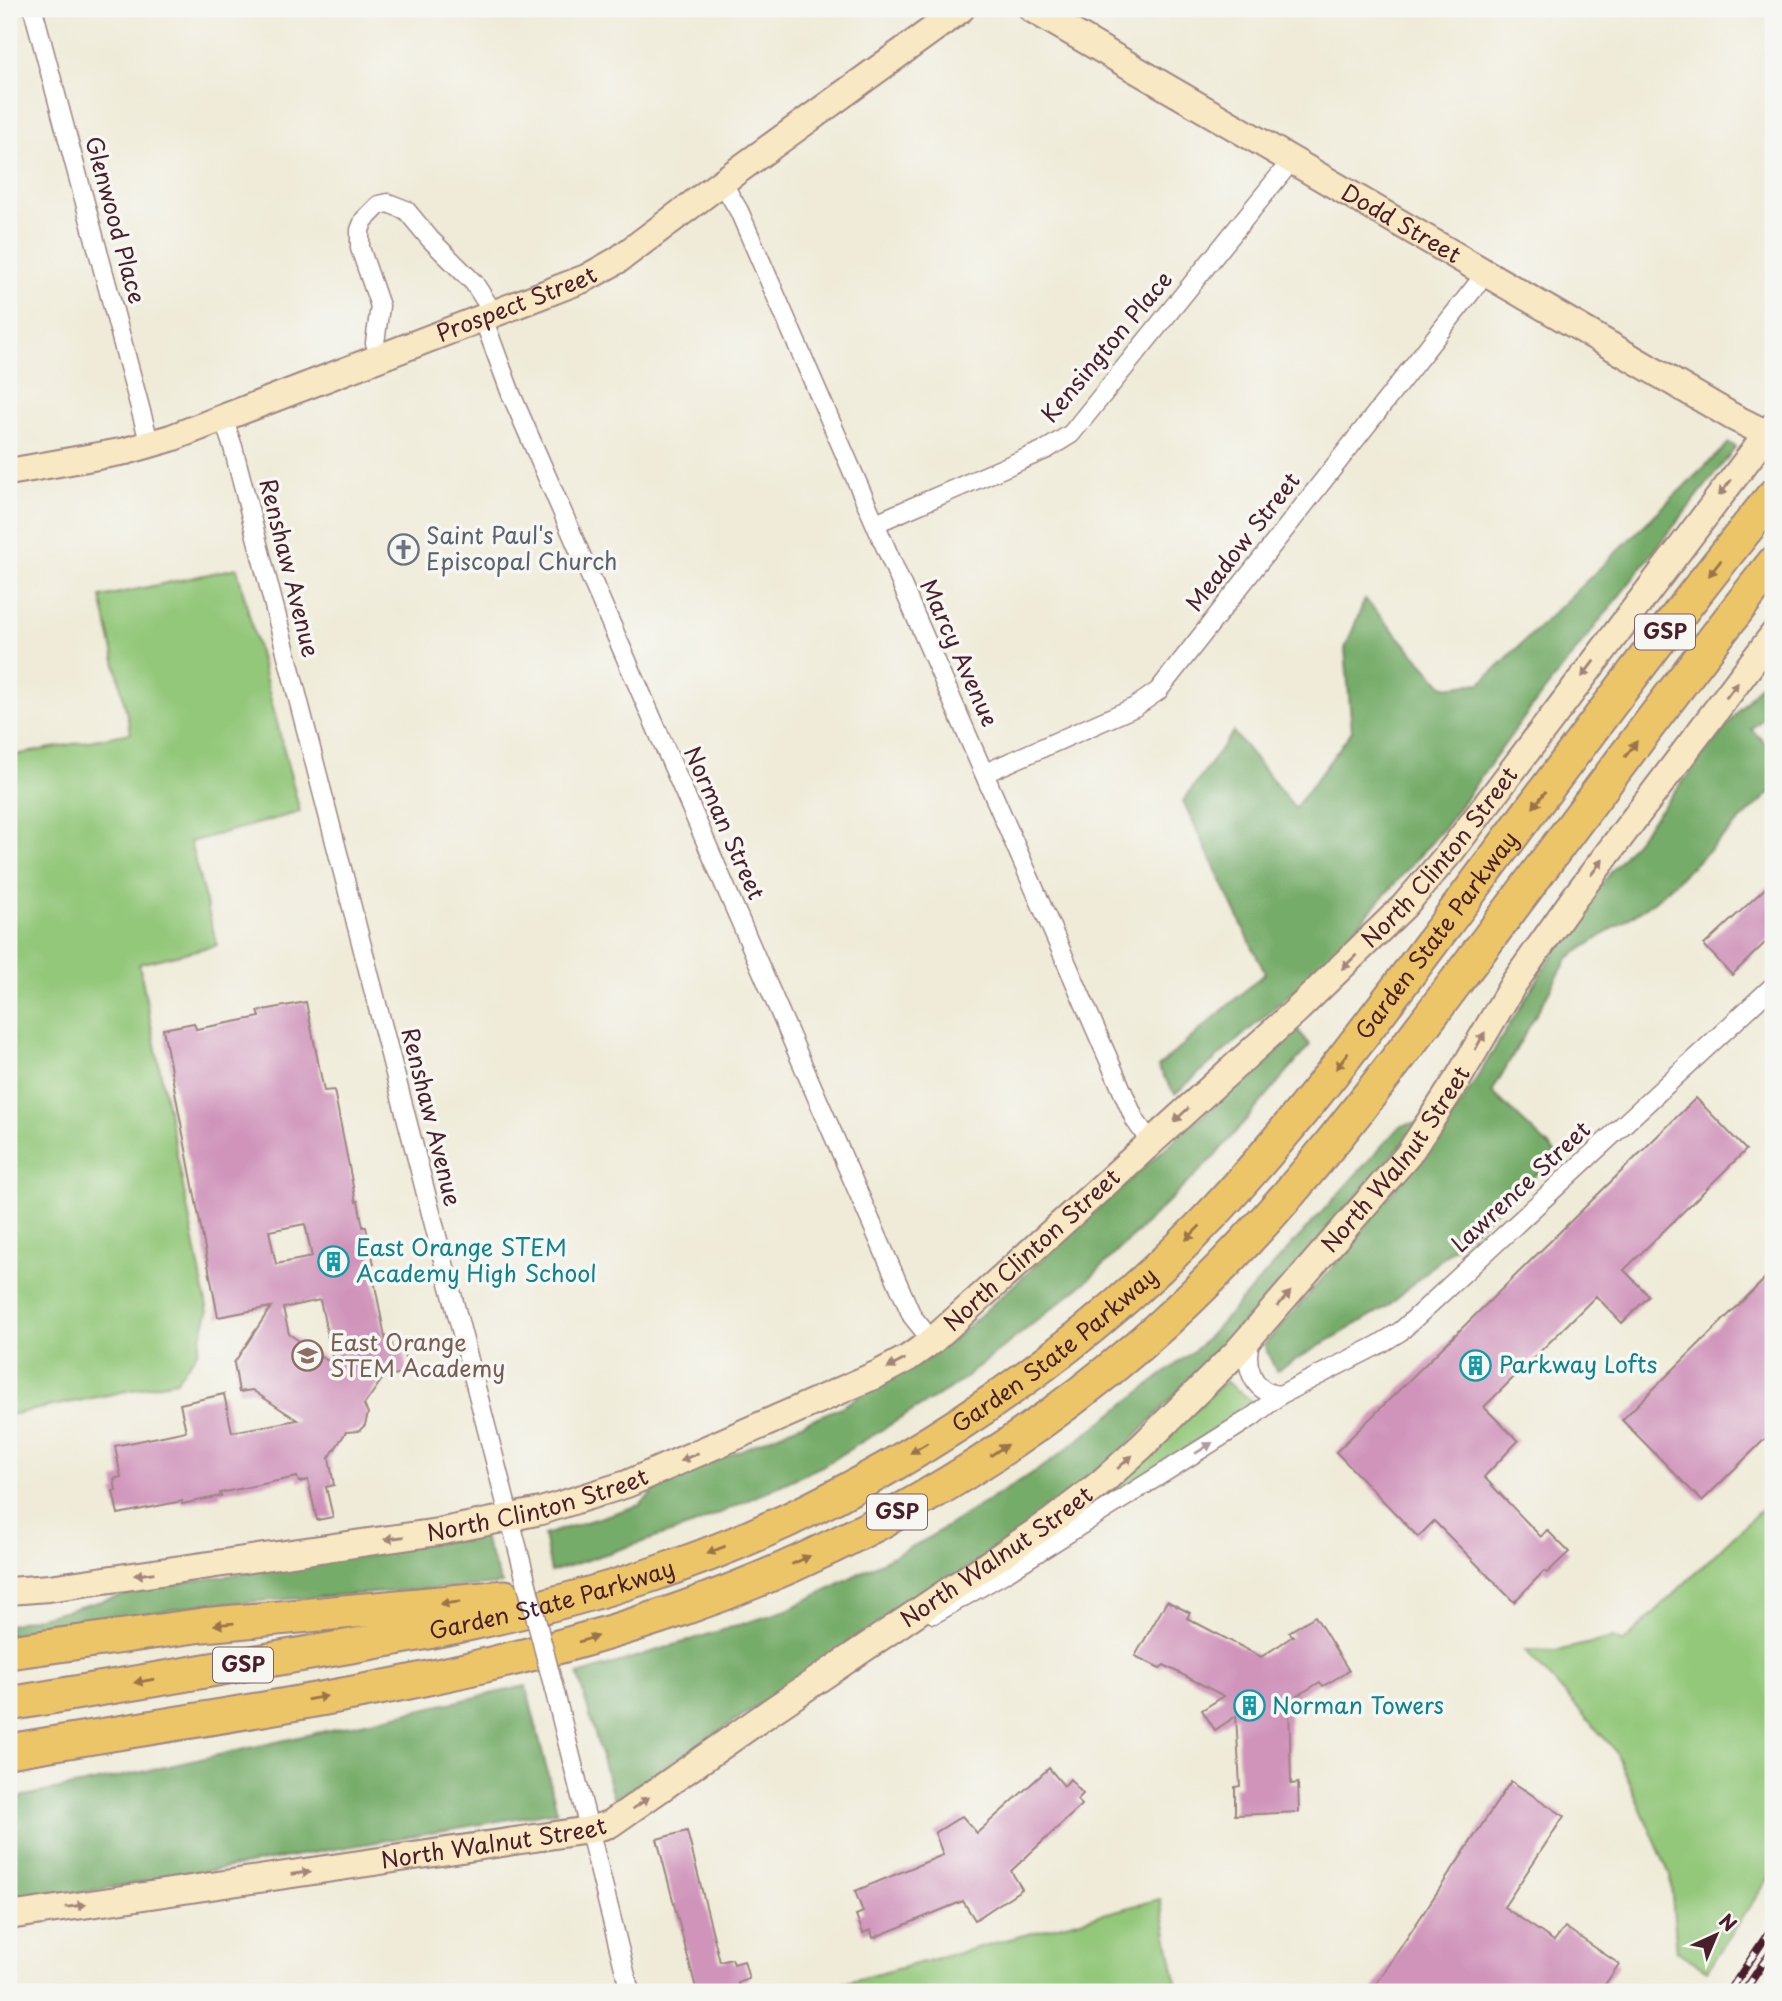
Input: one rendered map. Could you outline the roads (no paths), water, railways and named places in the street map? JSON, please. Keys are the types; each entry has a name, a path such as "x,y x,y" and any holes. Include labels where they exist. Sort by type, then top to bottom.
{"highway":[{"name":"Garden State Parkway","path":"9,1704 405,1637 513,1615 616,1586 750,1536 867,1478 939,1436 1096,1322 1168,1258 1219,1207 1267,1153 1359,1039 1679,613 1773,496"},
{"name":"Garden State Parkway","path":"9,1751 265,1707 511,1659 579,1642 725,1593 813,1555 876,1524 969,1470 1037,1424 1166,1321 1242,1245 1313,1165 1773,564"},
{"path":"9,1652 203,1626 616,1586"},
{"path":"9,1774 265,1707"}],"main road":[{"name":"Prospect Street","path":"9,472 150,445 565,287 618,260 961,9"},
{"name":"Dodd Street","path":"1031,9 1733,417 1771,432"},
{"name":"North Clinton Street","path":"9,1591 50,1588 438,1532 509,1519 627,1485 878,1374 908,1358 932,1341 1380,932 1452,850 1771,432"},
{"name":"North Walnut Street","path":"9,1916 589,1830 610,1824 770,1712 1029,1538 1094,1488 1181,1408 1255,1332 1380,1189 1415,1145 1514,983 1574,897 1773,635"},
{"path":"9,1598 50,1588"}],"street":[{"name":"Glenwood Place","path":"33,9 150,445"},
{"name":"Kensington Place","path":"876,523 1047,449 1071,434 1292,160"},
{"name":"Marcy Avenue","path":"722,182 739,211 1135,1120 1151,1143"},
{"name":"Norman Street","path":"380,357 375,343 380,306 365,264 360,230 364,220 379,205 388,203 406,210 430,239 474,283 488,316 511,394 912,1316 932,1341"},
{"name":"Meadow Street","path":"985,774 1135,707 1158,691 1486,273"},
{"name":"Renshaw Avenue","path":"223,418 233,447 630,1992"},
{"name":"Lawrence Street","path":"830,1672 1005,1573 1252,1417 1280,1395 1380,1344 1411,1322 1773,986"},
{"path":"1255,1332 1248,1353 1249,1369 1262,1389 1280,1395"}],"railway":[{"path":"1729,1992 1773,1926"},
{"path":"1744,1992 1773,1948"}],"place":[{"name":"Saint Paul's Episcopal Church","path":"403,549"},
{"name":"East Orange STEM Academy High School","path":"333,1261"},
{"name":"East Orange STEM Academy","path":"307,1356"},
{"name":"Parkway Lofts","path":"1476,1365"},
{"name":"Norman Towers","path":"1249,1706"}]}
